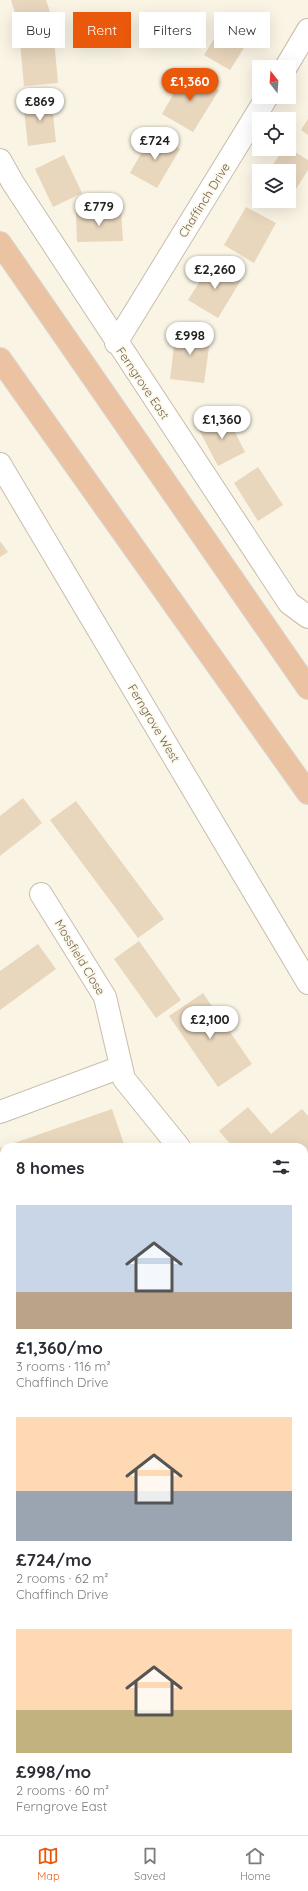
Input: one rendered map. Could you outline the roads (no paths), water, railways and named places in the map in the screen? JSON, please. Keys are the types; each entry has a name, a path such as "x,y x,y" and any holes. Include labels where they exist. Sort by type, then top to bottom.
{"highway":[{"path":"0,243 308,688"},
{"path":"0,359 308,793"}],"street":[{"path":"290,60 308,30"},
{"name":"Chaffinch Drive","path":"116,343 263,104"},
{"name":"Ferngrove East","path":"0,160 13,183 116,343 289,603 308,617"},
{"name":"Ferngrove West","path":"0,464 308,983"},
{"name":"Mossfield Close","path":"41,894 105,997 124,1080 176,1143"},
{"path":"0,1112 121,1067"}]}
